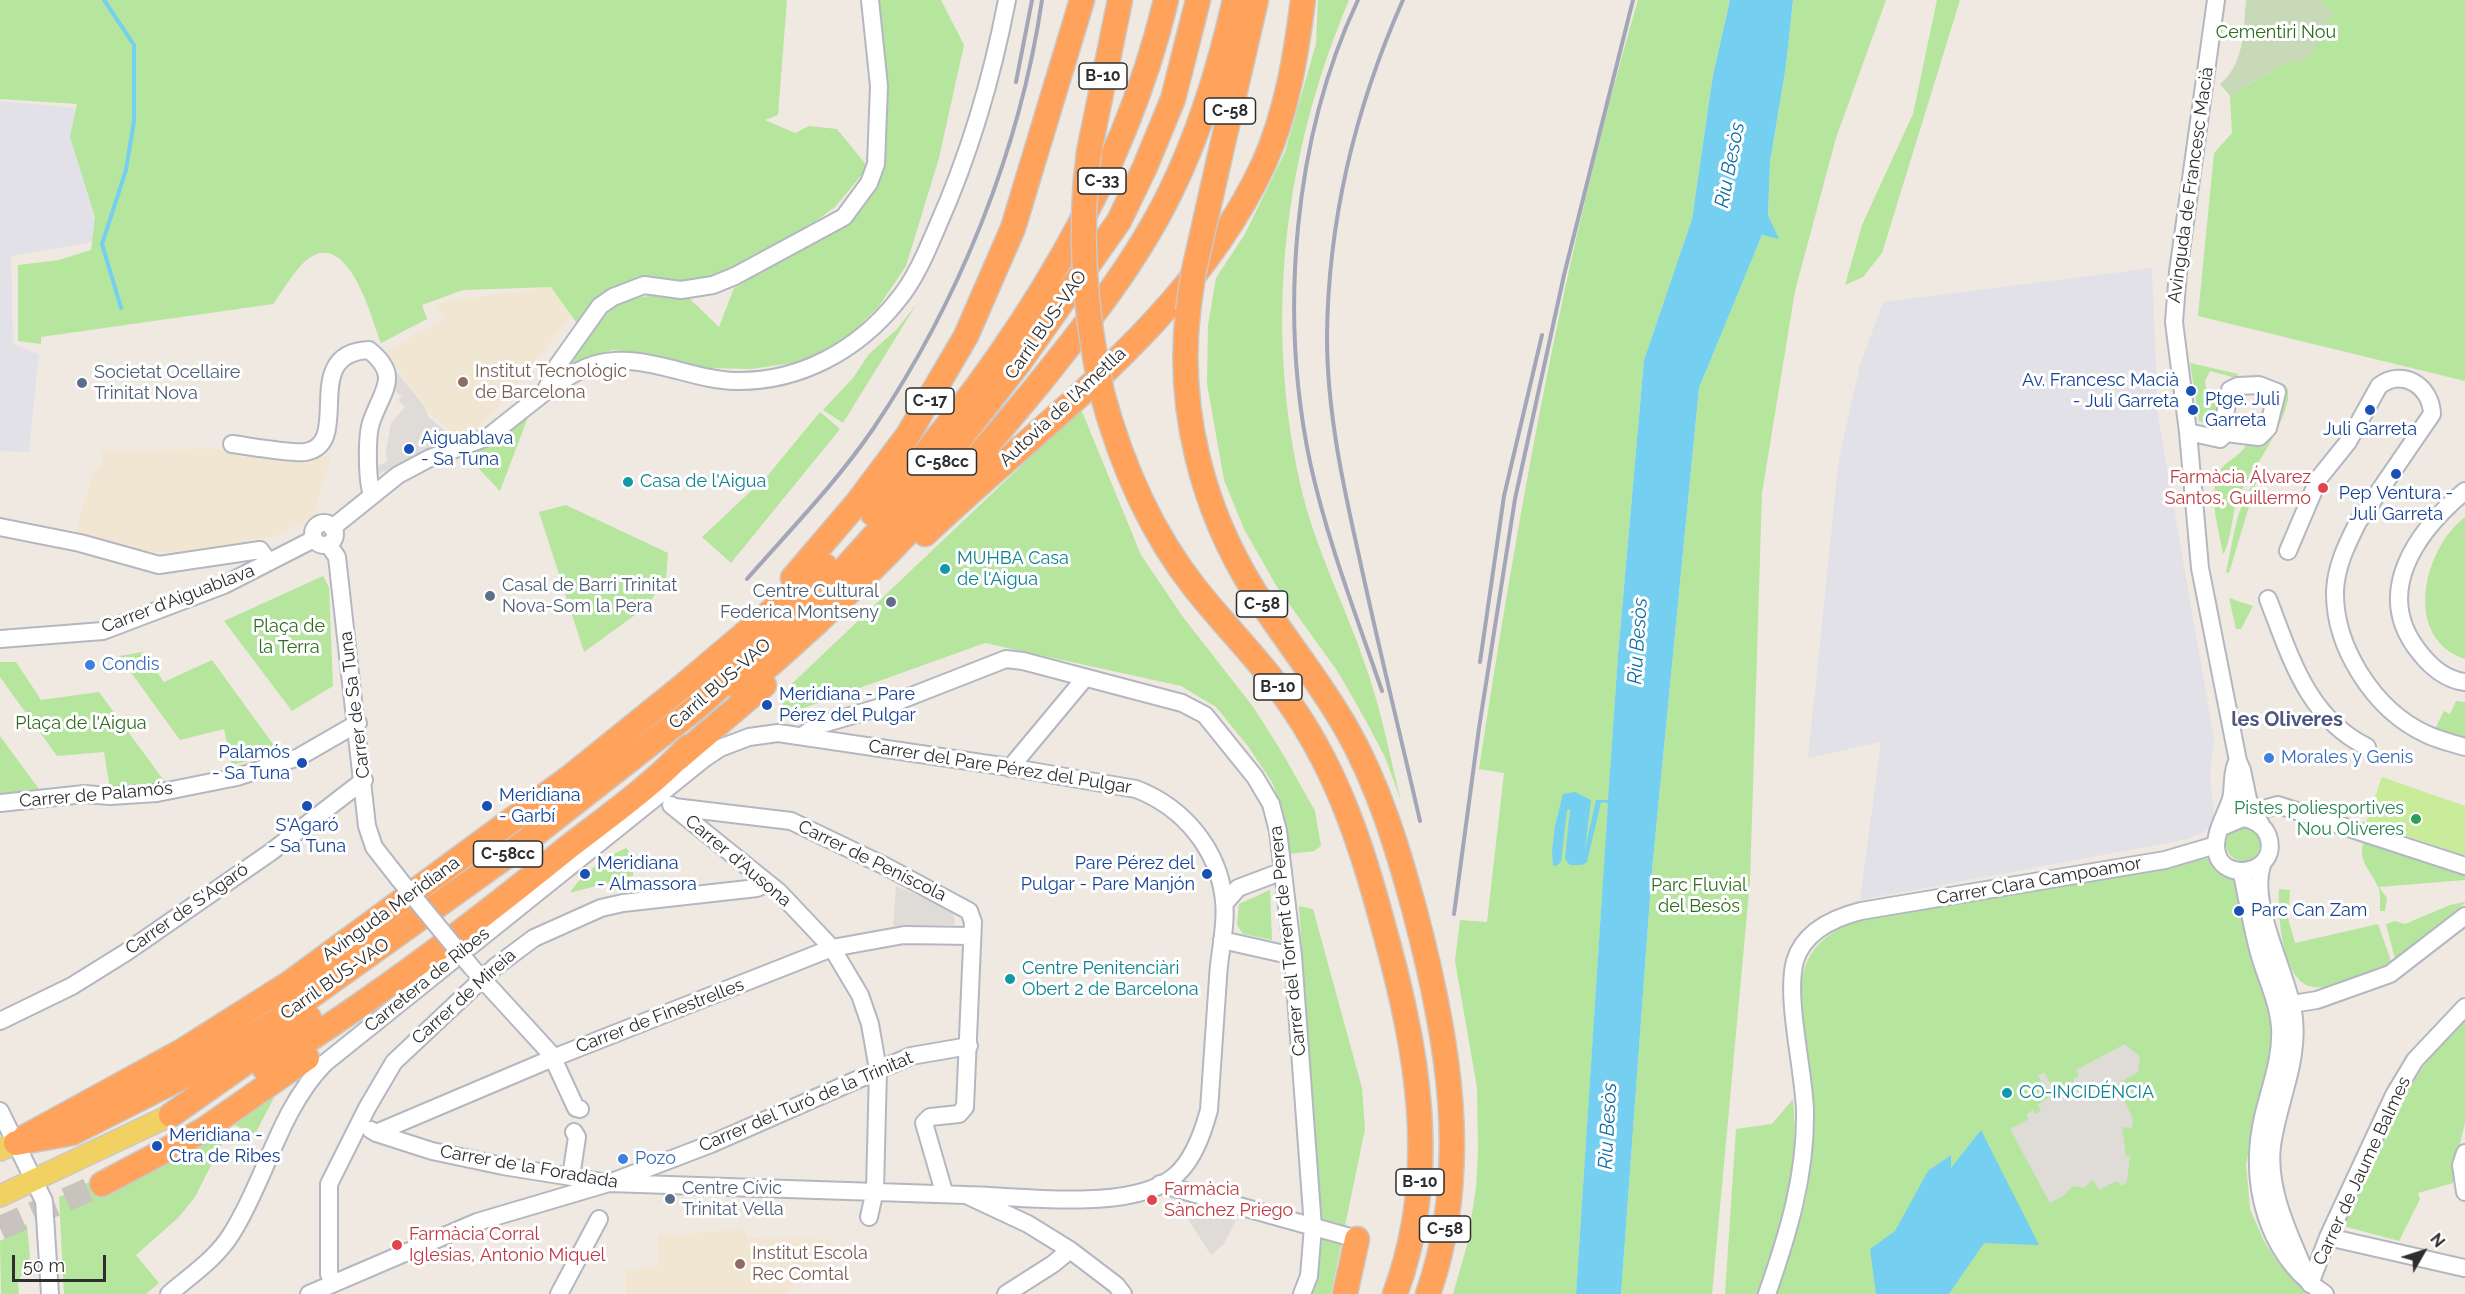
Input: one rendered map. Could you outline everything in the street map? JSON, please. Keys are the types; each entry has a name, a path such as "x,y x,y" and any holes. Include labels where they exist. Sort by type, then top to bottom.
{"highway":[{"name":"C-17","path":"753,625 857,503 933,397 990,287 1013,228 1041,139 1068,0"},
{"path":"1041,139 1082,0"},
{"name":"B-10","path":"1120,0 1089,152 1084,204 1084,260 1091,332 1102,393 1119,450 1141,502 1167,548 1196,590 1279,687 1319,750 1347,810 1368,870 1400,989 1420,1104 1420,1179 1411,1242 1395,1294"},
{"name":"C-33","path":"753,625 824,567 891,495 969,396 1048,277 1089,204 1125,131 1157,39 1166,0"},
{"name":"Carril BUS-VAO","path":"8,1147 72,1133 196,1070 276,1022 507,855 706,699 848,565 922,485 1014,370 1119,220 1166,117 1185,56 1198,0"},
{"path":"1070,345 1120,265 1165,181 1202,78 1221,0"},
{"path":"171,1115 230,1090 323,1030 430,955 514,892 677,759 747,685 884,555 966,469 1070,345 1124,273 1173,186 1210,93 1235,0"},
{"name":"C-58","path":"1248,0 1240,62 1195,265 1185,352 1187,393 1197,457 1216,518 1254,592 1321,687 1356,746 1392,838 1430,970 1448,1070 1452,1152 1446,1221 1428,1294"},
{"path":"1240,62 1256,0"},
{"name":"Autovia de l'Ametlla","path":"677,759 779,672 1078,395 1169,306 1231,225 1265,161 1292,72 1303,0"},
{"path":"884,555 1020,381 1063,317 1119,220"},
{"name":"Avinguda Meridiana","path":"8,1147 63,1114 184,1050 290,983 569,778 683,687 753,625"},
{"path":"171,1115 335,999 575,823 747,685"},
{"path":"102,1184 202,1131 267,1088 370,1009 430,955"},
{"path":"1378,1294 1398,1226 1406,1126 1414,1067"},
{"path":"1345,1294 1357,1239"}],"main road":[{"path":"0,1196 171,1115"}],"street":[{"name":"Carrer d'Aiguablava","path":"0,639 103,631 224,585 325,537 398,475 430,458 488,437 545,392 558,366 600,306 613,297 644,285 681,290 713,285 735,276 844,217 869,183 876,164 879,86 870,0"},
{"path":"545,392 592,365 610,361 660,365 717,380 737,381 790,374 844,351 884,317 899,299 931,241 957,182 980,114 1007,0"},
{"name":"Avinguda de Francesc Macià","path":"2216,0 2174,300 2175,339 2188,432 2201,578 2238,761 2248,799 2262,827"},
{"path":"232,444 305,453 320,447 326,436 331,380 335,367 346,355 357,350 369,350 380,359 386,369 388,385 371,421 369,484 372,495"},
{"path":"2288,551 2319,478 2348,442 2379,386 2387,380 2412,381 2424,388 2432,403 2432,414 2353,531 2340,564 2335,590 2336,611 2353,664 2394,712 2426,735 2465,747"},
{"path":"2188,432 2220,439"},
{"path":"2465,491 2430,523 2415,543 2403,572 2399,604 2411,641 2425,659 2440,672 2465,682"},
{"path":"0,527 80,543 159,565 260,550 269,562"},
{"name":"Carrer de Sa Tuna","path":"325,537 337,557 358,723 367,826 374,847 477,974 553,1058 578,1108"},
{"path":"2268,599 2300,680 2323,714 2345,736 2367,747"},
{"name":"Carrer del Torrent de Perera","path":"759,734 802,736 816,726 828,731 1006,659 1023,661 1182,703 1205,715 1265,790 1277,824 1293,956 1313,1227 1309,1276 1302,1294"},
{"path":"1010,768 1085,678"},
{"name":"Carrer de Palamós","path":"0,803 84,794 110,796 157,793 237,777 299,757 358,723"},
{"name":"Carrer del Pare Pérez del Pulgar","path":"828,731 1010,768 1119,784 1151,795 1169,805 1193,828 1210,853 1222,886 1225,903 1209,1110 1201,1136 1176,1174 1160,1184 1129,1195 1103,1199 966,1194"},
{"name":"Carretera de Ribes","path":"169,1294 211,1259 231,1235 294,1105 325,1063 712,752 759,734"},
{"name":"Avinguda de Francesc Macià","path":"2222,827 2238,761"},
{"name":"Carrer de S'Agaró","path":"0,1021 72,986 125,953 270,852 364,780"},
{"name":"Carrer de Peníscola","path":"657,796 674,807 780,819 806,826 960,904 969,911 972,929"},
{"path":"2267,808 2278,805 2465,866"},
{"name":"Carrer d'Ausona","path":"674,807 768,883 832,948 852,980 866,1010 874,1039 878,1070 875,1190 869,1217"},
{"path":"2262,865 2242,873 2226,867 2221,861 2216,845 2222,827 2243,818 2258,823 2270,843 2270,851 2258,875 2275,953 2292,1004 2295,1030 2293,1065 2274,1135 2271,1160 2285,1222 2310,1284"},
{"name":"Carrer Clara Campoamor","path":"1767,1294 1797,1202 1804,1147 1803,1082 1792,982 1795,960 1806,941 1820,927 1840,917 1861,911 2165,860 2216,845"},
{"path":"1225,903 1238,888 1282,872"},
{"path":"2242,873 2259,953 2277,1007 2280,1030 2276,1072 2259,1138 2258,1182 2266,1214 2277,1242 2310,1284 2325,1294"},
{"name":"Carrer de Mireia","path":"334,1283 329,1274 328,1184 389,1068 477,974 553,928 601,908 623,903 757,888 768,883"},
{"path":"2292,1004 2317,1000 2390,974 2465,916"},
{"path":"944,1192 924,1123 930,1117 955,1116 962,1112 969,1046 972,929"},
{"name":"Carrer de Finestrelles","path":"376,1133 553,1058 832,948 904,934 972,929"},
{"path":"1222,940 1293,956"},
{"name":"Carrer de Jaume Balmes","path":"2310,1284 2328,1237 2404,1078 2435,1036 2465,1007"},
{"name":"Carrer del Turó de la Trinitat","path":"309,1294 477,1222 609,1183 711,1144 915,1054 969,1046"},
{"path":"0,1111 8,1147 34,1181 44,1201 50,1294"},
{"path":"359,1125 376,1133"},
{"name":"Carrer de la Foradada","path":"376,1133 432,1151 503,1166 609,1183 966,1194 1028,1224 1070,1250 1116,1285 1123,1294"},
{"path":"571,1177 577,1134"},
{"path":"2465,1153 2461,1165 2465,1192"},
{"path":"1160,1184 1357,1239"},
{"path":"1028,1224 1025,1209 1040,1197"},
{"path":"559,1294 600,1221"},
{"path":"2328,1237 2464,1268"},
{"path":"1006,1294 1053,1264 1070,1250"}],"shaded area":[{"path":"0,101 74,108 99,241 11,256 13,344 39,354 29,452 0,451"},
{"path":"2152,268 2158,416 2214,739 2210,775 2214,817 2209,829 2189,839 1860,900 1881,742 1808,758 1839,458 1860,365 1883,302"},
{"name":"Institut Tecnològic de Barcelona","path":"551,287 571,316 486,421 473,430 455,435 428,412 426,405 384,352 445,319 436,303"},
{"path":"387,360 425,407 428,416 456,441 376,475 376,466 387,462 386,451 391,423 405,407 398,400 402,397 390,385"},
{"path":"242,449 242,457 331,456 314,514 306,521 277,535 192,552 156,552 114,547 75,534 94,469 101,470 102,450"},
{"path":"896,886 952,910 955,923 953,925 893,926"},
{"path":"2125,1044 2140,1057 2138,1072 2116,1085 2133,1119 2132,1128 2122,1127 2126,1156 2130,1156 2127,1182 2121,1186 2117,1181 2099,1190 2093,1180 2084,1188 2073,1186 2062,1197 2050,1203 2010,1129 2029,1119 2026,1114 2033,1110 2035,1114 2041,1111 2038,1105 2050,1096 2038,1076 2044,1072 2056,1093 2062,1089 2064,1092 2069,1089 2068,1085 2074,1081 2073,1079 2079,1076 2076,1070"},
{"path":"1174,1198 1209,1214 1212,1210 1236,1221 1224,1244 1211,1255"},
{"name":"Institut Escola Rec Comtal","path":"746,1228 746,1238 830,1239 831,1257 784,1294 626,1294 625,1270 658,1267 658,1234 682,1235"}],"green space":[{"path":"0,0 787,0 778,115 765,120 795,133 809,126 837,129 868,167 835,207 806,228 731,272 683,281 656,278 634,280 610,289 578,325 551,287 463,290 422,305 427,319 381,343 357,282 337,257 325,253 311,257 300,266 273,304 41,337 41,344 18,341 18,265 59,260 91,250 95,217 70,137 77,104 0,99"},
{"path":"877,0 941,0 964,45 939,158 906,266 879,306 845,340 799,362 751,369 706,368 656,355 612,350 563,371 594,328 612,309 623,302 654,296 688,297 719,327 734,288 841,226 875,185 886,107 883,37"},
{"path":"1318,0 1349,0 1327,58 1309,117 1295,177 1287,238 1283,299 1283,360 1289,421 1306,508 1362,654 1383,725 1401,801 1385,757 1338,672 1277,587 1244,529 1224,480 1207,384 1208,325 1216,278 1245,234 1285,152 1316,44"},
{"name":"Parc Fluvial del Besòs","path":"1638,0 1730,0 1713,75 1692,219 1644,360 1618,655 1576,1294 1453,1294 1467,1245 1476,1188 1478,1150 1477,1088 1455,961 1460,920 1487,922 1504,773 1479,769 1510,575 1546,382 1588,190"},
{"name":"Parc Fluvial del Besòs","path":"1793,0 1886,0 1836,138 1795,291 1762,493 1750,881 1712,1294 1621,1294 1652,870 1699,388 1762,235 1778,238 1768,215 1770,162 1786,66"},
{"path":"1937,0 1960,0 1882,253 1863,277 1845,285 1862,225 1913,114"},
{"name":"Cementiri Nou","path":"2246,0 2318,0 2334,12 2312,53 2303,60 2283,64 2230,96 2220,84 2228,76 2238,56 2243,35"},
{"path":"2318,0 2465,0 2465,381 2198,316 2214,153 2232,133 2230,96 2283,64 2302,60"},
{"path":"916,305 843,423 823,410 853,378 869,354 896,330"},
{"path":"2190,363 2238,374 2236,378 2210,371 2205,381 2207,395 2223,399 2214,428 2199,421"},
{"path":"2272,381 2285,385 2288,394 2286,407 2271,441 2238,497 2228,543 2223,554 2215,512 2216,480 2223,467 2241,452 2246,444 2251,446 2278,388"},
{"path":"1081,409 1141,555 1183,617 1254,708 1315,811 1321,846 1314,851 1289,854 1283,812 1272,782 1247,745 1216,707 1181,686 985,643 787,714 779,696"},
{"path":"820,412 840,429 731,563 702,537 769,474"},
{"path":"528,417 500,491 466,455 497,441"},
{"path":"2257,480 2229,573 2226,572 2240,511 2250,489"},
{"path":"566,505 668,553 666,579 646,607 584,652 539,512"},
{"path":"2465,517 2465,659 2445,648 2433,632 2426,613 2426,592 2430,570 2438,550 2450,531"},
{"name":"Plaça de la Terra","path":"323,576 329,587 333,686 292,711 224,621"},
{"path":"2229,598 2253,606 2241,629 2236,629"},
{"name":"Plaça de la Terra","path":"143,652 164,682 212,660 278,751 232,765 224,729 180,740 119,656"},
{"name":"Plaça de l'Aigua","path":"0,662 16,662 41,700 99,692 165,782 110,789 104,752 57,756 0,677"},
{"path":"2456,701 2465,702 2465,742 2433,733 2444,711 2450,714"},
{"path":"0,736 39,789 0,794"},
{"name":"Pistes poliesportives Nou Oliveres","path":"2382,777 2465,806 2465,856 2366,822"},
{"path":"2243,827 2255,832 2260,844 2255,856 2243,861 2231,856 2226,844 2231,832"},
{"path":"2365,839 2465,872 2465,880 2379,887 2387,898 2385,911 2380,911 2379,890 2363,859 2362,847"},
{"path":"626,848 639,864 633,876 570,893 595,867"},
{"path":"2209,858 2236,879 2273,1014 2274,1042 2246,1164 2250,1209 2264,1241 2278,1263 2299,1284 2315,1294 1774,1294 1799,1226 1810,1175 1813,1131 1812,1088 1802,1012 1801,982 1807,961 1816,947 1835,931 1850,923"},
{"path":"2279,889 2290,890 2288,918 2295,943 2378,924 2391,961 2371,972 2340,983 2319,987 2309,986 2292,970 2287,958 2279,913"},
{"path":"1270,890 1272,940 1243,934 1237,925 1239,904"},
{"path":"2465,902 2395,959 2386,924 2395,921 2405,924 2450,905"},
{"path":"1299,906 1313,909 1362,1088 1365,1129 1331,1294 1310,1294 1322,1243"},
{"path":"2465,1020 2465,1123 2454,1167 2453,1183 2418,1193 2420,1199 2399,1241 2343,1226 2403,1099 2432,1054"},
{"path":"279,1088 255,1134 232,1124 195,1197 179,1217 136,1255 159,1283 146,1294 64,1294 59,1197"},
{"path":"1793,1099 1794,1152 1791,1176 1781,1222 1766,1269 1757,1294 1725,1294 1736,1129 1772,1124"},
{"path":"20,1224 27,1225 30,1257 18,1282 19,1294 1,1294 0,1241 11,1235 10,1228"}],"water":[{"name":"Riu Besòs","path":"1730,0 1793,0 1786,66 1770,162 1768,215 1779,239 1762,235 1699,388 1652,870 1621,1294 1576,1294 1608,803 1601,802 1587,862 1582,865 1570,865 1565,859 1570,809 1567,810 1561,862 1556,866 1553,865 1552,851 1563,794 1575,792 1591,800 1585,849 1596,800 1608,800 1618,655 1644,360 1692,219 1713,75"},
{"path":"1981,1130 2039,1245 1984,1243 1949,1294 1876,1294 1870,1249 1895,1231 1928,1171 1951,1155 1951,1168"}],"waterway":[{"path":"104,0 134,45 134,121 126,170 102,244 121,308"}],"tunnel":[{"path":"0,1228 102,1184"}],"railway":[{"path":"1016,82 1032,0"},
{"path":"747,579 859,449 904,381 932,330 958,278 1001,169 1032,57 1042,0"},
{"path":"1358,0 1336,53 1319,110 1306,168 1298,227 1294,287 1295,347 1300,405 1317,491 1343,577 1382,691"},
{"path":"1403,0 1371,81 1348,165 1333,250 1327,337 1333,420 1342,475 1420,821"},
{"path":"1454,914 1479,728 1515,499 1564,275 1633,0"},
{"path":"1480,662 1504,496 1542,335"}],"place":[{"name":"Institut Tecnològic de Barcelona","path":"463,382"},
{"name":"Societat Ocellaire Trinitat Nova","path":"82,383"},
{"name":"Av. Francesc Macià - Juli Garreta","path":"2191,391"},
{"name":"Ptge. Juli Garreta","path":"2193,410"},
{"name":"Juli Garreta","path":"2370,410"},
{"name":"Aiguablava - Sa Tuna","path":"409,449"},
{"name":"Pep Ventura - Juli Garreta","path":"2396,474"},
{"name":"Casa de l'Aigua","path":"628,482"},
{"name":"Farmàcia Álvarez Santos, Guillermo","path":"2323,488"},
{"name":"MUHBA Casa de l'Aigua","path":"945,569"},
{"name":"Casal de Barri Trinitat Nova-Som la Pera","path":"490,596"},
{"name":"Centre Cultural Federica Montseny","path":"891,602"},
{"name":"Condis","path":"90,665"},
{"name":"Meridiana - Pare Pérez del Pulgar","path":"767,705"},
{"name":"Morales y Genis","path":"2269,758"},
{"name":"Palamós - Sa Tuna","path":"302,763"},
{"name":"S'Agaró - Sa Tuna","path":"307,806"},
{"name":"Meridiana - Garbí","path":"487,806"},
{"name":"Pistes poliesportives Nou Oliveres","path":"2416,819"},
{"name":"Meridiana - Almassora","path":"585,874"},
{"name":"Pare Pérez del Pulgar - Pare Manjón","path":"1207,874"},
{"name":"Parc Can Zam","path":"2239,911"},
{"name":"Centre Penitenciàri Obert 2 de Barcelona","path":"1010,979"},
{"name":"CO-INCIDÉNCIA","path":"2007,1093"},
{"name":"Meridiana - Ctra de Ribes","path":"157,1146"},
{"name":"Pozo","path":"623,1159"},
{"name":"Centre Cívic Trinitat Vella","path":"670,1199"},
{"name":"Farmàcia Sànchez Priego","path":"1152,1200"},
{"name":"Farmàcia Corral Iglesias, Antonio Miquel","path":"397,1245"},
{"name":"Institut Escola Rec Comtal","path":"740,1264"}],"district":[{"name":"les Oliveres","path":"2287,720"}]}
